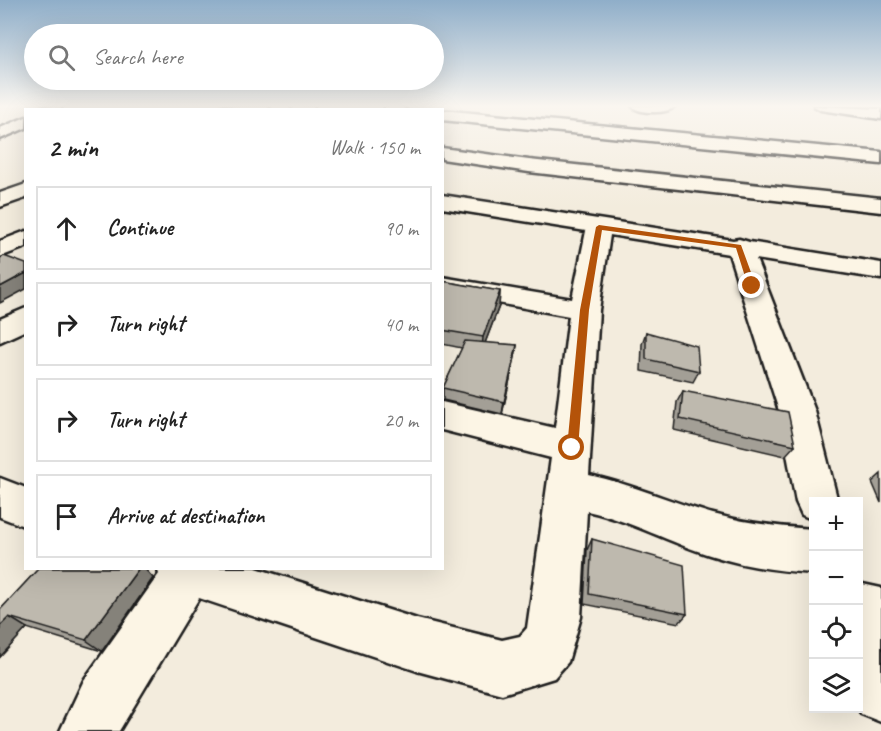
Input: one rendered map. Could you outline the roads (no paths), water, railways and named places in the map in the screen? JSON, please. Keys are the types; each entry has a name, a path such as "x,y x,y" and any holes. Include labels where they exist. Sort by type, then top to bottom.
{"street":[{"path":"703,140 881,158"},
{"path":"444,153 529,166 881,205"},
{"path":"2,200 24,191"},
{"path":"444,201 599,227 739,246 881,271"},
{"path":"89,731 104,700 184,570 417,645 502,667 535,659 549,643 556,616 584,310 599,227"},
{"path":"0,250 24,239"},
{"path":"739,246 797,411 816,497"},
{"path":"444,285 584,310"},
{"path":"0,332 24,318"},
{"path":"444,417 570,469 625,501 713,535 772,549 809,551"},
{"path":"0,497 24,507"},
{"path":"863,609 881,613"},
{"path":"863,656 881,694"}]}
